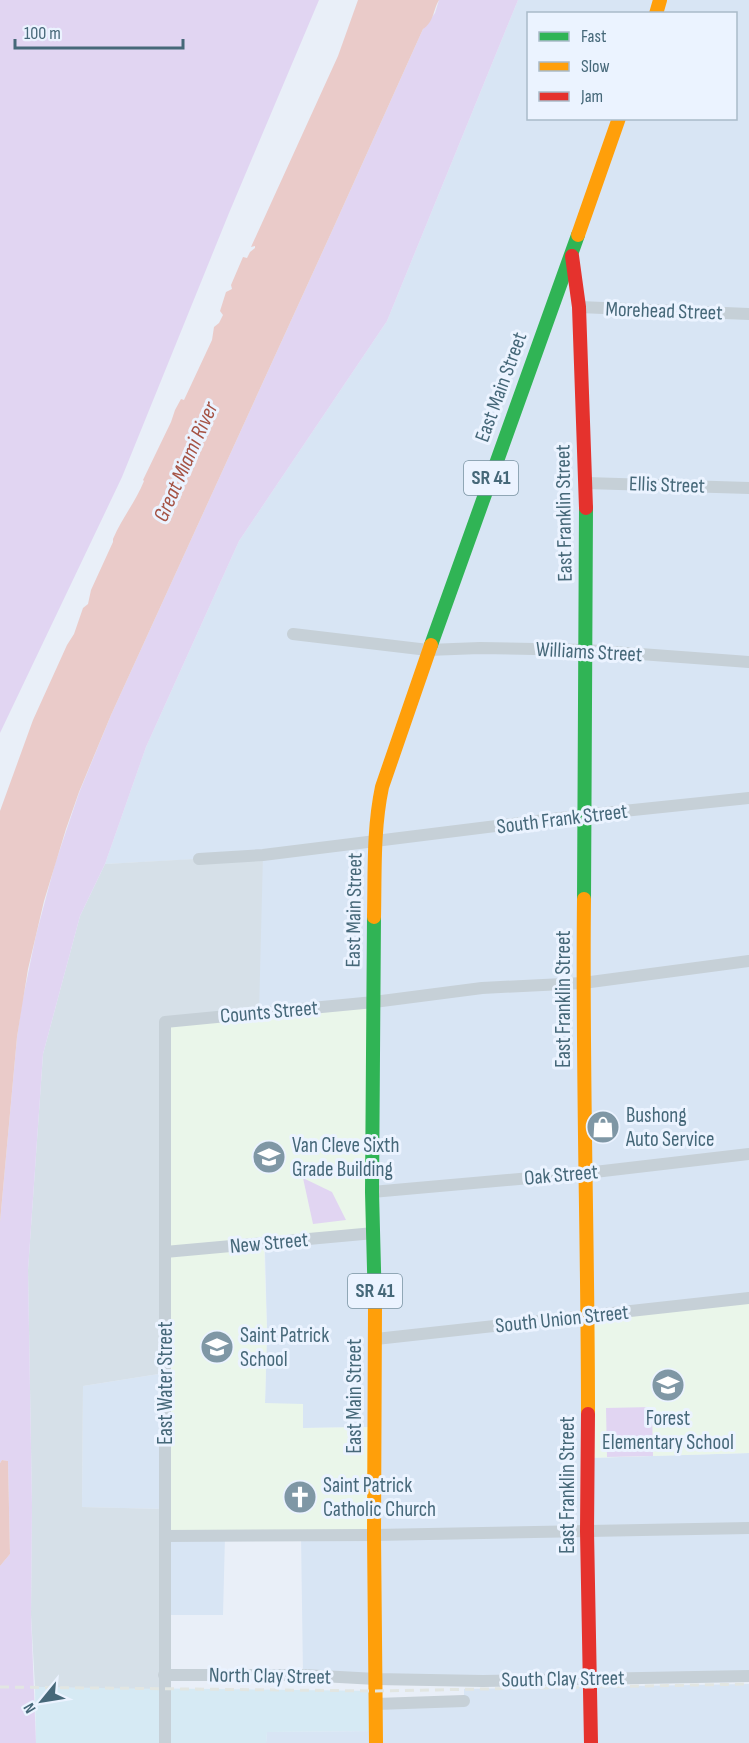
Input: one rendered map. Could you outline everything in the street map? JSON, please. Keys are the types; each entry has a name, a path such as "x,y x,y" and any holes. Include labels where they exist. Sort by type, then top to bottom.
{"main road":[{"name":"East Main Street","path":"376,1743 374,1534 376,1339 372,1192 377,810 382,787 428,650 572,255 618,120"},
{"name":"East Franklin Street","path":"572,255 579,308 586,483 583,983 591,1743"}],"street":[{"name":"Morehead Street","path":"579,308 749,314"},
{"name":"Ellis Street","path":"586,483 749,488"},
{"name":"Williams Street","path":"293,634 428,650 480,648 586,650 749,662"},
{"name":"South Frank Street","path":"199,859 263,855 585,815 749,798"},
{"name":"Counts Street","path":"165,1022 374,1002 482,988 583,983 749,961"},
{"name":"East Water Street","path":"165,1022 165,1743"},
{"name":"Oak Street","path":"372,1192 586,1173 749,1155"},
{"name":"New Street","path":"165,1252 374,1233"},
{"name":"South Union Street","path":"376,1339 749,1298"},
{"path":"165,1536 749,1528"},
{"name":"North Clay Street","path":"164,1675 303,1675 376,1679"},
{"name":"South Clay Street","path":"376,1679 483,1681 749,1676"},
{"path":"376,1704 464,1701"}],"shaded area":[{"path":"0,0 319,0 229,213 122,477 0,733"},
{"path":"439,0 518,0 387,321 239,541 146,747 105,864 80,916 43,1054 28,1270 32,1506 31,1615 36,1743 0,1743 0,1566 10,1554 8,1461 2,1460 0,1463 0,1222 17,1037 36,935 55,864 79,793 111,715 423,29 435,13"},
{"path":"518,0 749,0 749,1298 588,1458 749,1453 749,1676 303,1675 301,1535 374,1427 303,1428 265,1403 267,1331 259,1013 199,859 105,864 146,747 239,541 387,321"},
{"path":"263,855 259,1013 165,1373 83,1386 82,1507 165,1509 164,1689 35,1687 31,1615 32,1506 28,1270 43,1054 80,916 105,864"},
{"path":"374,1002 374,1233 264,1244 267,1331 265,1403 303,1404 303,1428 375,1427 374,1535 165,1536 165,1022"},
{"path":"303,1178 332,1192 346,1220 313,1224"},
{"name":"Forest Elementary School","path":"749,1298 749,1453 587,1458 588,1316"},
{"path":"165,1373 165,1509 82,1507 83,1386"},
{"path":"652,1407 653,1456 607,1457 606,1408"},
{"path":"165,1536 225,1536 223,1615 164,1615"},
{"path":"749,1684 749,1743 266,1743 267,1732 376,1731 376,1704 464,1700 464,1689"},
{"path":"35,1687 376,1691 376,1731 267,1732 266,1743 36,1743"}],"water":[{"name":"Great Miami River","path":"358,0 439,0 431,19 423,29 111,715 79,792 44,901 28,969 17,1037 0,1222 0,811 33,720 74,634 83,608 88,604 91,590 113,539 141,488 175,410 181,399 184,400 212,340 214,327 223,315 220,311 226,292 232,289 231,285 243,257 247,258 255,248 255,246 251,247 338,56"},
{"path":"2,1460 8,1461 10,1554 0,1566 0,1463"}],"railway":[{"path":"0,1687 376,1691 749,1684"}],"traffic: fast":[{"path":"431,645 578,235"},
{"path":"584,899 586,508"},
{"path":"374,917 372,1192 375,1307"}],"traffic: slow":[{"path":"657,12 660,0"},
{"path":"578,235 618,120"},
{"path":"374,917 376,835 382,787 431,645"},
{"path":"584,899 588,1414"},
{"path":"375,1307 376,1743"}],"traffic: jam":[{"path":"572,256 579,307 586,508"},
{"path":"588,1414 587,1531 591,1743"}],"place":[{"name":"Bushong Auto Service","path":"603,1127"},
{"name":"Van Cleve Sixth Grade Building","path":"269,1157"},
{"name":"Saint Patrick School","path":"217,1347"},
{"name":"Forest Elementary School","path":"668,1385"},
{"name":"Saint Patrick Catholic Church","path":"300,1497"}]}
